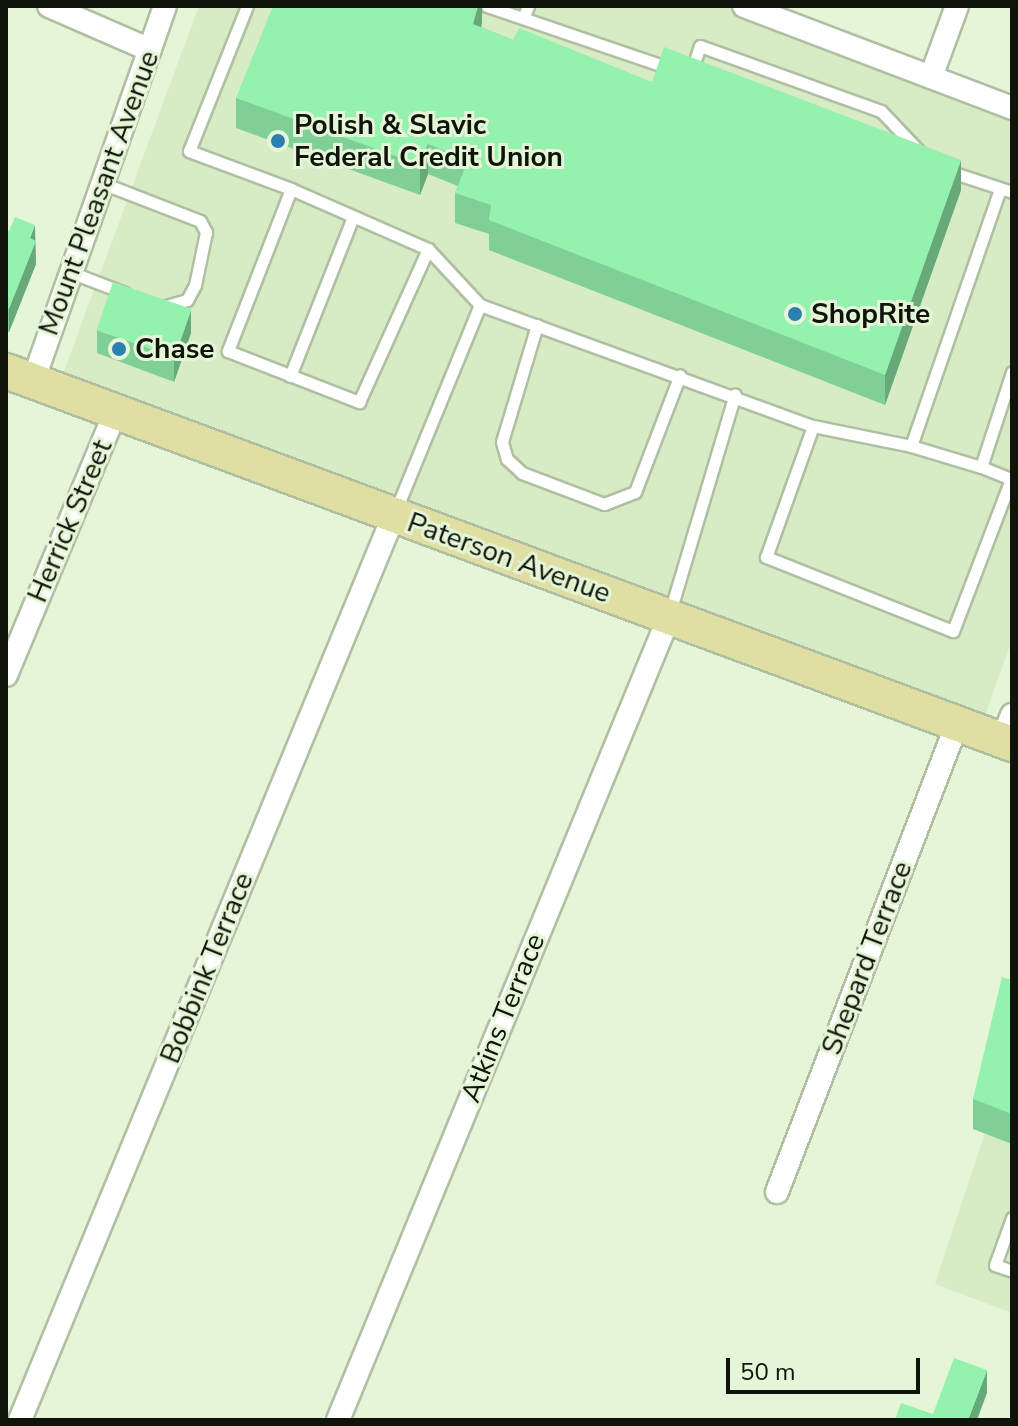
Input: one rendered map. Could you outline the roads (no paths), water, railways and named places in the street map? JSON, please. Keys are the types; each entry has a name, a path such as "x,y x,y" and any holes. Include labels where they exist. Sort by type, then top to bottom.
{"main road":[{"name":"Paterson Avenue","path":"19,376 957,724 1009,733"}],"street":[{"path":"49,6 150,50"},
{"name":"Mount Pleasant Avenue","path":"19,376 70,272 165,6"},
{"path":"744,6 1012,108"},
{"path":"931,77 957,6"},
{"name":"Herrick Street","path":"6,675 116,411"},
{"name":"Bobbink Terrace","path":"20,1420 394,515"},
{"name":"Atkins Terrace","path":"338,1420 669,617"},
{"name":"Shepard Terrace","path":"777,1192 957,724"}],"lane":[{"path":"247,6 189,151 291,189 428,249 480,305 735,394 813,426 911,446 1011,479 953,631 766,557 813,426"},
{"path":"487,6 690,75 700,46 881,111 933,166 1006,190 911,446"},
{"path":"523,18 528,6"},
{"path":"102,183 200,221 206,232 203,264 187,300 156,305"},
{"path":"291,189 228,351 359,402 428,249"},
{"path":"290,376 353,217"},
{"path":"70,272 129,295"},
{"path":"394,515 480,305"},
{"path":"537,325 502,442 507,459 522,473 604,504 635,492 680,375"},
{"path":"981,467 1012,372"},
{"path":"669,617 735,394"},
{"path":"1012,1218 995,1265 1012,1271"}],"place":[{"name":"Polish & Slavic Federal Credit Union","path":"278,141"},
{"name":"ShopRite","path":"795,314"},
{"name":"Chase","path":"119,349"}]}
